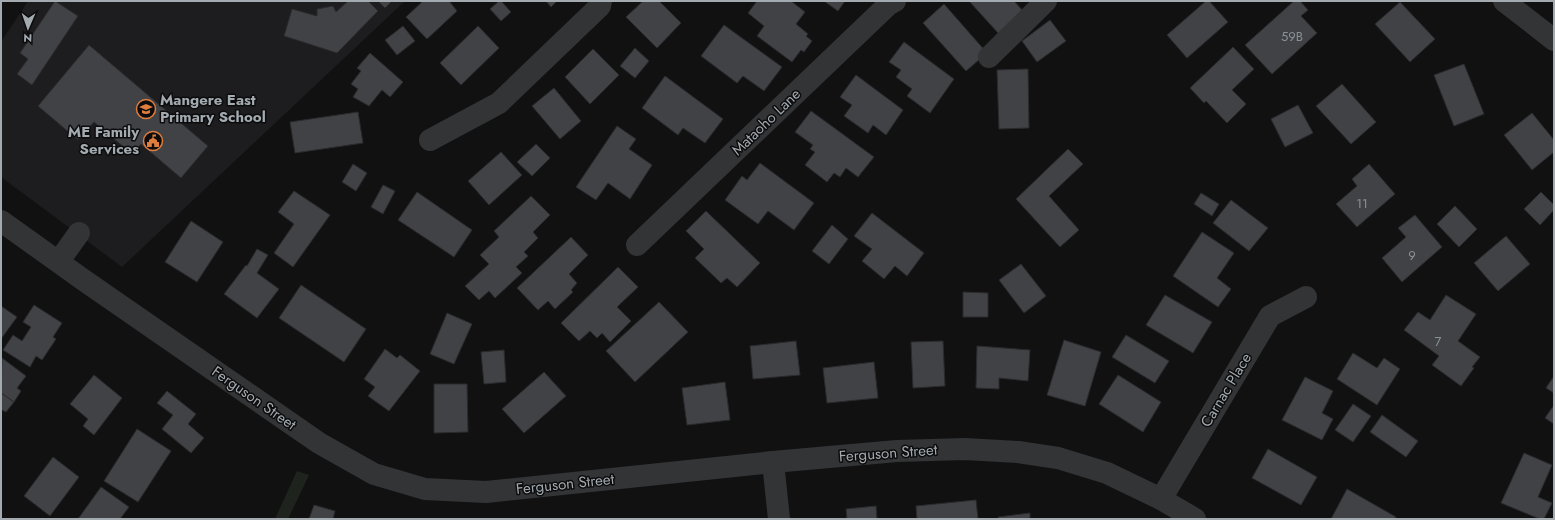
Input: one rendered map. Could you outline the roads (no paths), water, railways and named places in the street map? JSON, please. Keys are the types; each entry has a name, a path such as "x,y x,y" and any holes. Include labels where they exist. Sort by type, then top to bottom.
{"street":[{"path":"430,140 498,103 600,6 601,1"},
{"name":"Mataoho Lane","path":"637,245 882,10 895,1"},
{"path":"989,57 1046,1"},
{"path":"1504,1 1554,40"},
{"name":"Ferguson Street","path":"1,221 319,443 374,474 425,489 486,492 773,462 897,451 965,449 1018,452 1058,458 1106,473 1161,499 1195,519"},
{"path":"58,261 79,233"},
{"name":"Carnac Place","path":"1161,499 1270,316 1306,297"},
{"path":"773,462 779,519"}],"place":[{"name":"Mangere East Primary School","path":"146,109"},
{"name":"ME Family Services","path":"153,141"}]}
